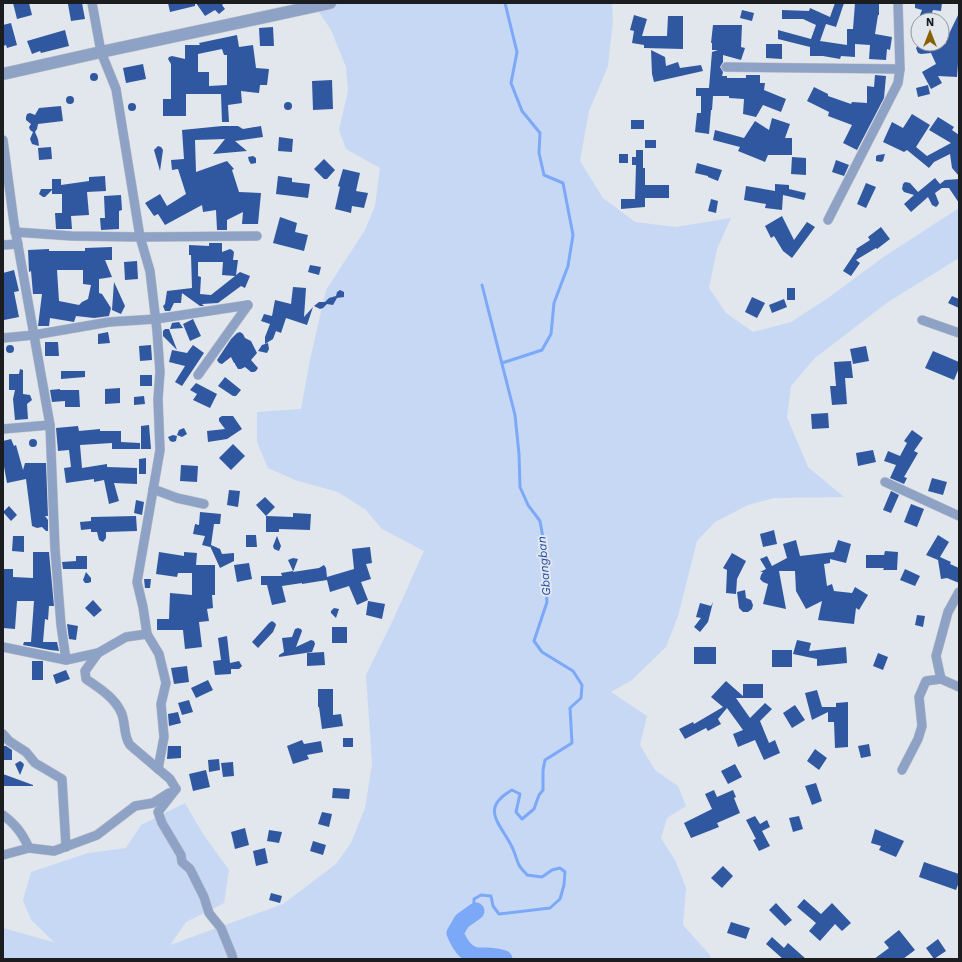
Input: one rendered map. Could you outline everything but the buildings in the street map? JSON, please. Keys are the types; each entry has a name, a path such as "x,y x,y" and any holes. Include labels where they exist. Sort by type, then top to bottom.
{"street":[{"path":"92,3 101,52 116,89 140,238 150,272 156,319 160,372 158,399 160,450 137,582 147,634 159,654 166,683 161,704 164,737 158,769"},
{"path":"3,74 330,3"},
{"path":"828,220 898,83 900,69 898,3"},
{"path":"726,67 900,69"},
{"path":"3,140 15,232 50,425 55,549 61,625 66,660"},
{"path":"15,232 72,236 140,238 257,236"},
{"path":"3,245 18,244"},
{"path":"3,338 34,335 109,322 156,319 248,304 198,375"},
{"path":"922,320 959,333"},
{"path":"3,429 50,425"},
{"path":"885,482 959,516"},
{"path":"153,489 176,498 204,504"},
{"path":"941,679 936,656 948,612 959,592"},
{"path":"3,647 66,660 98,653 126,636 147,634"},
{"path":"98,653 85,672 86,678 108,695 121,712 127,741 170,779 176,789"},
{"path":"902,770 918,739 922,726 919,697 926,681 941,679 959,687"},
{"path":"3,734 9,741 26,752 34,763 62,779 66,847"},
{"path":"3,855 29,848 54,851 66,847 97,835 135,806 153,803 176,789"},
{"path":"176,789 158,812 162,823 181,855 182,862 190,869 204,897 209,913 221,928 233,959"},
{"path":"3,816 14,823 29,848"}],"shaded area":[{"path":"313,3 612,3 613,20 608,66 589,111 580,161 603,198 635,222 676,227 731,218 717,249 709,288 726,313 753,332 791,322 828,298 885,256 959,208 959,258 888,302 815,358 791,386 787,417 808,467 844,497 774,498 748,505 715,522 697,541 678,616 666,647 632,680 611,692 647,716 640,745 655,770 678,786 686,806 667,818 661,838 676,862 686,888 683,925 710,955 711,959 3,959 3,928 60,944 54,942 31,920 23,900 31,872 88,853 126,848 141,825 185,803 203,834 229,870 224,903 186,922 170,945 283,904 336,864 351,843 365,808 372,764 366,675 424,551 382,529 366,510 338,492 295,480 268,468 257,442 257,412 301,409 310,360 326,290 365,230 375,206 380,168 346,149 339,130 348,91 346,67 331,30"}],"waterway":[{"path":"502,363 542,350 551,334 554,303 568,266 573,235 563,183 544,175 539,153 540,133 522,111 511,83 517,52 505,3"},
{"name":"Gbangban","path":"477,908 474,905 474,899 481,895 491,896 493,906 499,914 550,908 560,899 564,885 565,872 560,868 552,870 542,877 527,875 519,865 495,816 494,809 502,797 512,790 520,794 516,812 522,819 534,809 539,795 543,790 543,770 545,760 572,743 570,708 581,698 582,685 573,671 542,652 534,641 547,602 545,574 546,555 540,521 528,505 520,487 519,454 515,415 482,285"},
{"name":"Gbangban","path":"476,911 462,921 455,933 459,941 470,954 479,956 494,956 504,959"}]}
